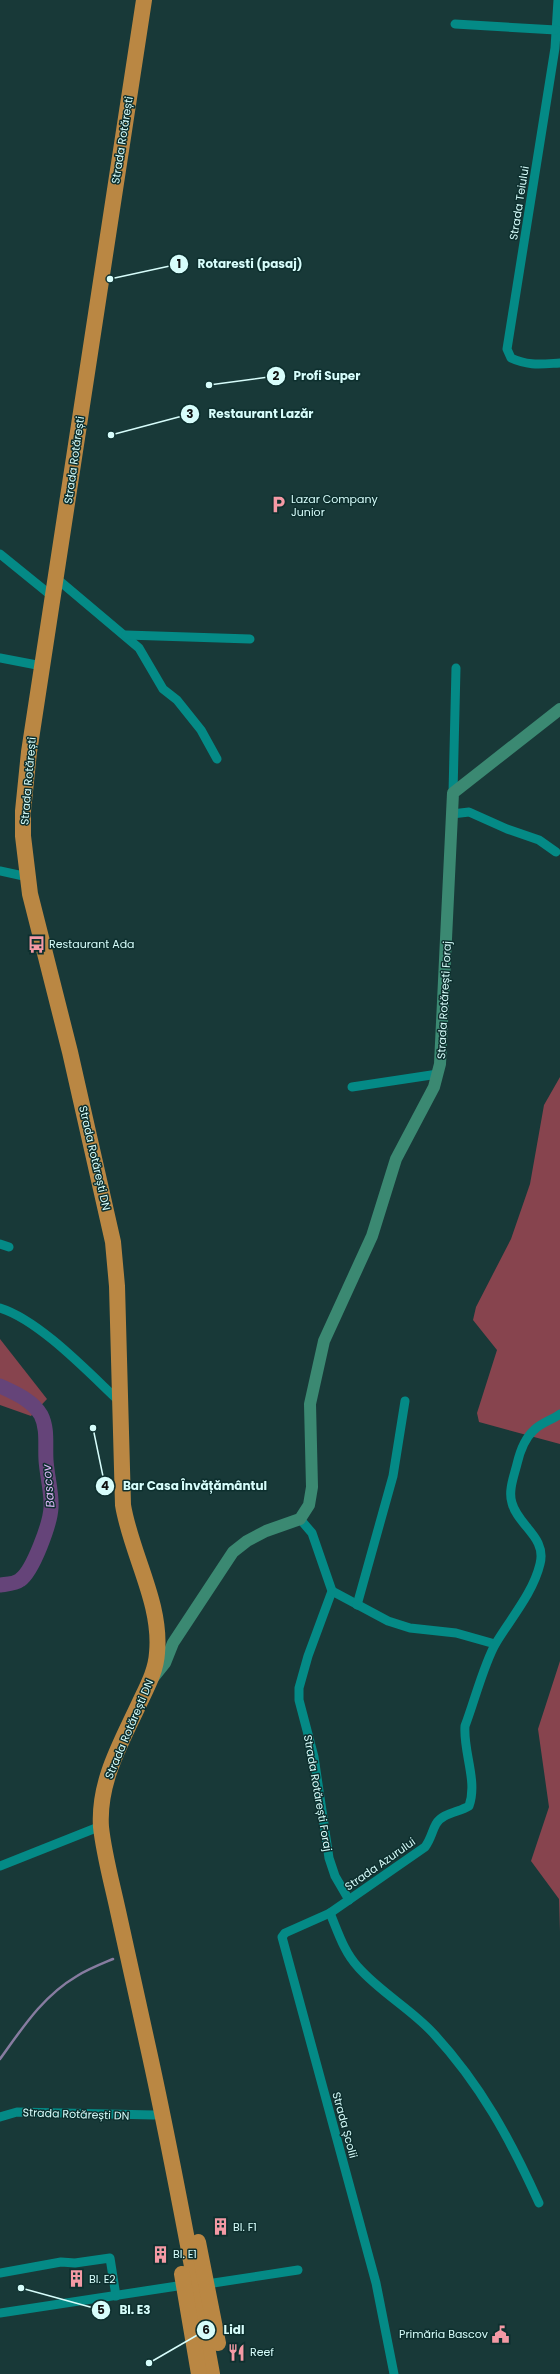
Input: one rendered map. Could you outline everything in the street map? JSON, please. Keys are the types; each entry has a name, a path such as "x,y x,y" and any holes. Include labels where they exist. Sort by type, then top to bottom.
{"highway":[{"name":"Strada Rotărești","path":"36,920 28,877 23,810 29,752 144,0"},
{"name":"Strada Rotărești DN","path":"36,920 74,1067 113,1242 117,1286 123,1505 129,1534 149,1596 157,1629 157,1655 150,1682 110,1768 103,1793 101,1826 107,1864 150,2057"},
{"path":"150,2057 154,2115 199,2374"},
{"path":"150,2057 170,2109 207,2284 223,2374"},
{"path":"150,2057 212,2374"}],"street":[{"name":"Strada Teiului","path":"558,0 556,30 531,207 508,349 510,358 521,363 532,365 560,363"},
{"path":"455,24 556,30"},
{"path":"0,554 53,597"},
{"path":"56,578 126,635 139,648 163,688 177,700 201,730 217,759"},
{"path":"126,635 250,639"},
{"path":"0,658 42,666"},
{"name":"Strada Rotărești Foraj","path":"300,1519 309,1505 311,1496 310,1404 324,1341 372,1236 396,1159 428,1100 438,1074 442,1051 453,793 456,668"},
{"path":"453,793 560,709"},
{"path":"452,814 469,812 507,829 539,840 556,852"},
{"path":"0,871 28,877"},
{"path":"352,1088 438,1074"},
{"path":"0,1308 15,1313 37,1327 119,1401"},
{"path":"357,1605 393,1476 405,1401"},
{"name":"Strada Azurului","path":"330,1913 425,1847 432,1837 436,1824 442,1818 469,1806 473,1796 464,1738 465,1726 495,1644 506,1631 526,1594 540,1565 542,1552 539,1543 512,1504 511,1486 518,1456 523,1445 535,1429 560,1414"},
{"path":"150,1682 165,1663 173,1643 233,1552 247,1541 266,1531 300,1519 312,1533 332,1591 388,1621 410,1628 456,1633 495,1644"},
{"name":"Strada Rotărești Foraj","path":"332,1591 308,1656 299,1688 299,1700 314,1757 329,1858 335,1876 349,1900"},
{"path":"157,1629 173,1643"},
{"path":"0,1866 101,1826"},
{"path":"330,1913 345,1949 358,1968 433,2033 487,2101 519,2158 539,2203"},
{"name":"Strada Școlii","path":"330,1913 285,1933 282,1942 376,2283 394,2374"},
{"name":"Strada Rotărești DN","path":"0,2117 17,2112 154,2115"},
{"path":"0,2273 61,2262 75,2263 110,2258 116,2296"},
{"path":"207,2284 298,2270"},
{"path":"0,2313 184,2285"}],"shaded area":[{"path":"560,1077 560,1444 479,1422 477,1413 497,1350 473,1320 476,1307 511,1239 530,1184 544,1105"},
{"path":"0,1339 47,1399 31,1416 0,1405"},
{"path":"560,1661 560,1932 559,1899 531,1861 549,1807 538,1729"}],"waterway":[{"name":"Bascov","path":"0,1386 28,1401 41,1415 45,1426 46,1460 51,1502 48,1525 40,1547 30,1567 20,1580 11,1584 0,1585"},
{"path":"0,2059 34,2013 54,1993 81,1973 113,1959"}],"place":[{"name":"Rotaresti (pasaj)","path":"110,279"},
{"name":"Profi Super","path":"209,385"},
{"name":"Restaurant Lazăr","path":"111,435"},
{"name":"Lazar Company Junior","path":"278,505"},
{"name":"Restaurant Ada","path":"36,944"},
{"name":"Bar Casa Învățământul","path":"93,1428"},
{"name":"Bl. F1","path":"220,2227"},
{"name":"Bl. E1","path":"160,2254"},
{"name":"Bl. E2","path":"76,2279"},
{"name":"Bl. E3","path":"21,2288"},
{"name":"Primăria Bascov","path":"501,2334"},
{"name":"Reef","path":"237,2352"},
{"name":"Lidl","path":"149,2363"}]}
